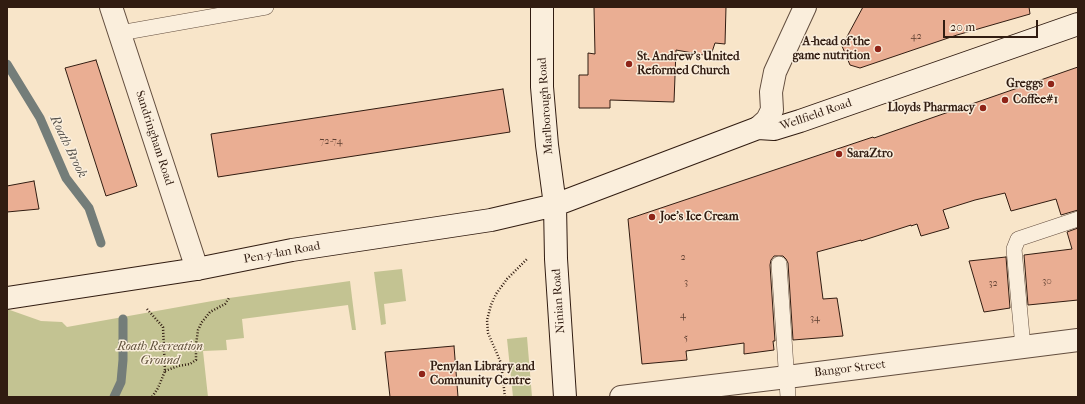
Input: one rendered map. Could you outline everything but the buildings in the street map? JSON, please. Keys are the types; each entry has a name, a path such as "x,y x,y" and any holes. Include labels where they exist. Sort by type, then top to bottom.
{"street":[{"name":"Sandringham Road","path":"111,7 197,269"},
{"name":"Marlborough Road","path":"542,7 542,87 547,145 555,205"},
{"path":"758,128 767,120 772,110 771,92 775,72 805,7"},
{"name":"Wellfield Road","path":"555,205 758,128 774,129 800,121 1078,24"},
{"name":"Pen-y-lan Road","path":"7,298 197,269 292,250 491,220 555,205"},
{"name":"Ninian Road","path":"555,205 556,259 565,397"},
{"name":"Bangor Street","path":"621,397 787,387 1023,347 1078,340"}],"lane":[{"path":"120,33 266,7"},
{"path":"1023,347 1014,249 1018,239 1078,219"},
{"path":"779,264 787,387"}],"path":[{"path":"504,397 501,363 488,333 487,320 496,294 507,279"},
{"path":"165,371 178,366 190,364 196,360 198,330 202,322 210,312 225,304 229,298"},
{"path":"147,309 163,327 165,371 158,388 152,397"}],"green space":[{"path":"402,269 406,301 384,304 386,324 381,325 374,272"},
{"name":"Roath Recreation Ground","path":"350,281 356,330 352,330 348,305 242,319 244,338 226,340 227,350 203,351 208,397 7,397 7,309 41,321 62,322 67,327 229,298"},
{"path":"527,337 532,397 513,397 507,339"}],"waterway":[{"name":"Roath Brook","path":"7,64 40,118 66,178 89,208 101,243"},
{"name":"Roath Brook","path":"114,397 121,382 123,360 123,319"}],"place":[{"name":"A-head of the game nutrition","path":"878,49"},
{"name":"St. Andrew's United Reformed Church","path":"629,64"},
{"name":"Greggs","path":"1051,84"},
{"name":"Coffee#1","path":"1005,100"},
{"name":"Lloyds Pharmacy","path":"983,108"},
{"name":"SaraZtro","path":"839,154"},
{"name":"Joe's Ice Cream","path":"652,217"},
{"name":"Penylan Library and Community Centre","path":"422,374"}]}
